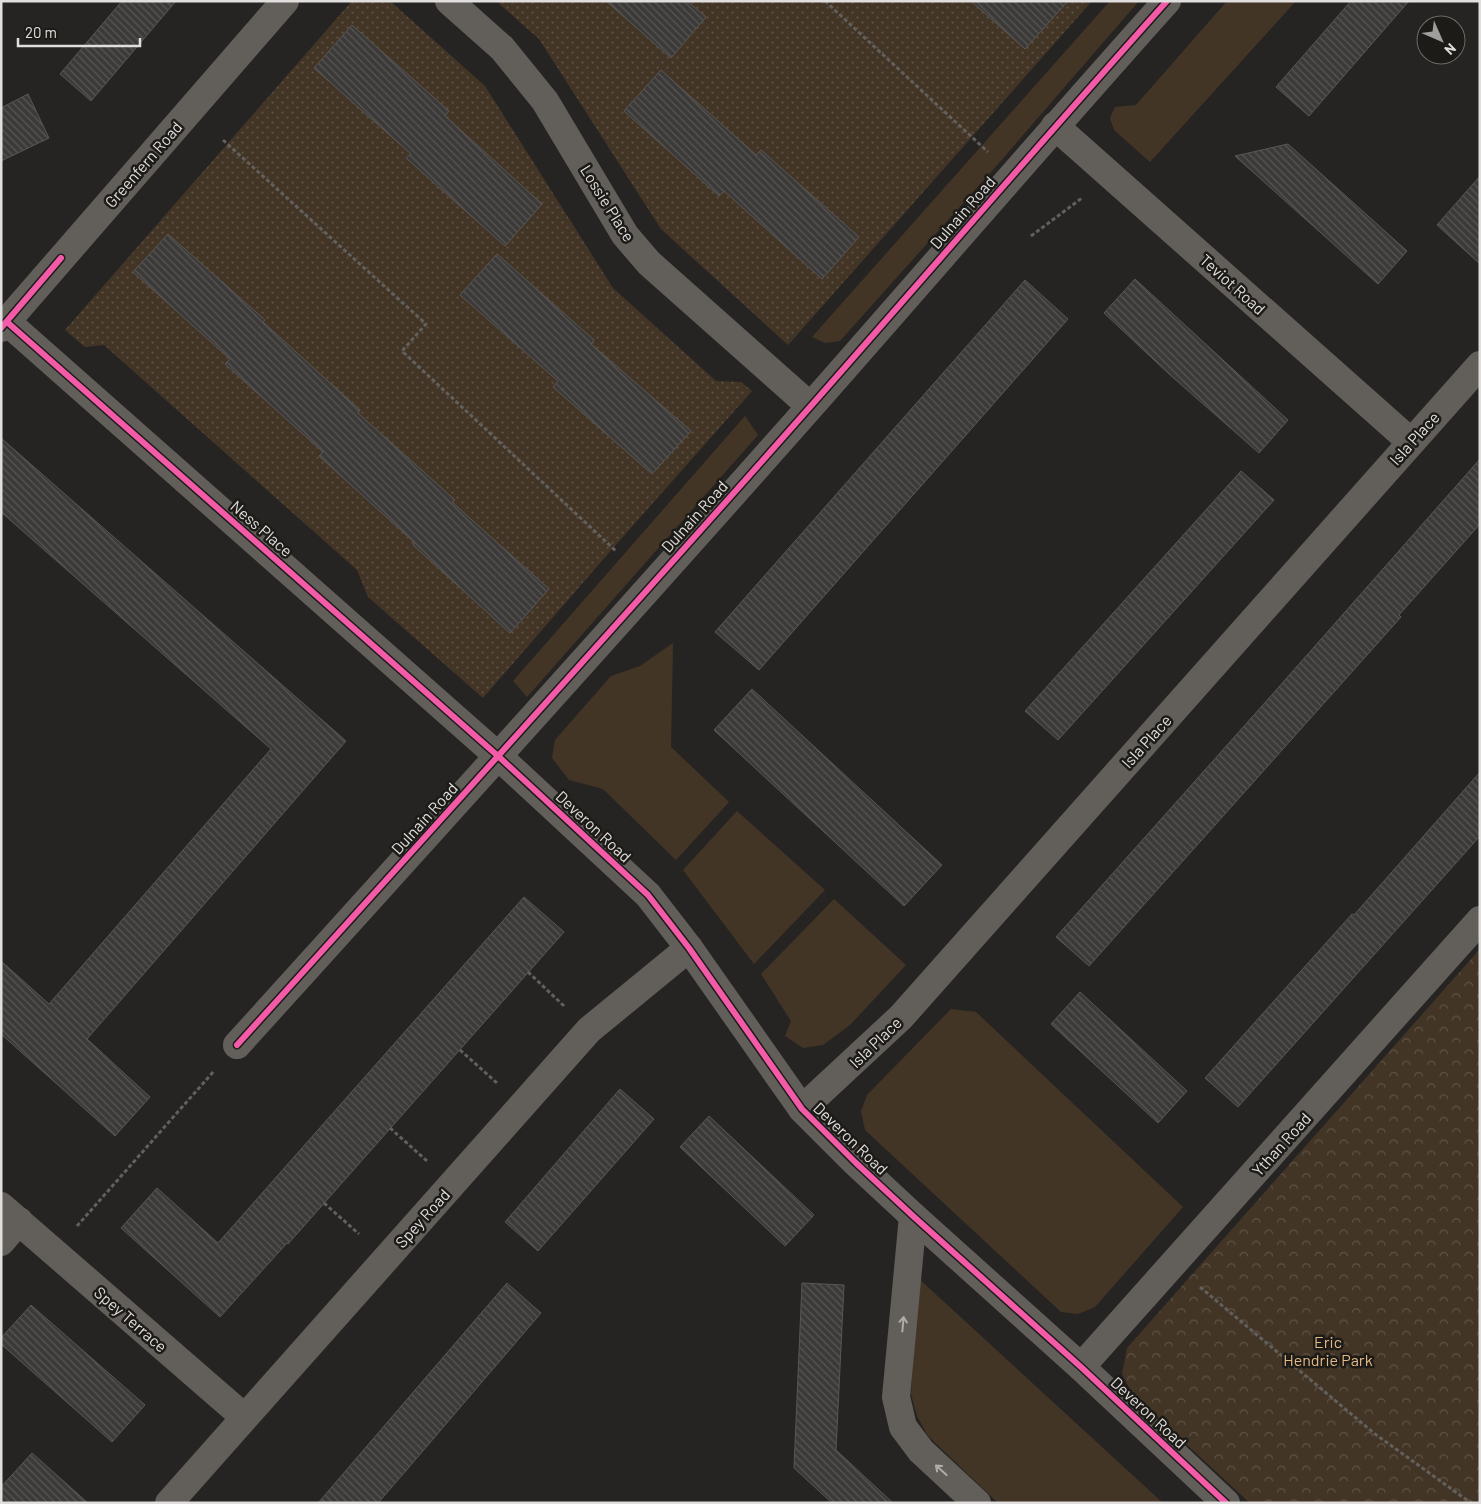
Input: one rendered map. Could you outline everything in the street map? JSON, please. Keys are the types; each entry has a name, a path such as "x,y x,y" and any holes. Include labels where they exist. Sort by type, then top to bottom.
{"street":[{"name":"Greenfern Road","path":"4,325 285,1"},
{"name":"Lossie Place","path":"449,1 502,48 545,101 625,235 649,263 810,406"},
{"name":"Dulnain Road","path":"237,1044 498,756 810,406 1166,1"},
{"name":"Teviot Road","path":"1055,126 1411,442"},
{"name":"Ness Place","path":"4,325 498,756"},
{"name":"Isla Place","path":"802,1109 901,1017 1480,365"},
{"name":"Deveron Road","path":"498,756 648,895 689,948 802,1109 913,1216 1081,1367 1226,1503"},
{"name":"Ythan Road","path":"1081,1367 1480,920"},
{"name":"Spey Road","path":"169,1503 590,1030 689,948"},
{"name":"Spey Terrace","path":"1,1242 10,1214 244,1417"},
{"path":"913,1216 896,1397 902,1427 921,1451 977,1503"}],"path":[{"path":"825,1 1012,175"},
{"path":"222,140 426,324 402,351 617,552"},
{"path":"1031,236 1085,196"},
{"path":"528,972 566,1008"},
{"path":"76,1227 237,1044"},
{"path":"460,1050 504,1090"},
{"path":"390,1128 429,1163"},
{"path":"324,1203 361,1236"},
{"path":"1195,1283 1375,1434 1471,1503"}],"green space":[{"path":"352,1 390,1 485,86 613,288 716,381 741,382 752,391 483,698 368,597 357,570 104,345 85,347 65,330"},
{"path":"496,1 1092,1 788,345 661,229 539,39"},
{"path":"1110,1 1139,1 999,163 840,341 825,343 812,337"},
{"path":"1227,1 1296,1 1150,162 1114,130 1110,118 1115,107 1136,105"},
{"path":"745,416 758,435 527,697 513,681"},
{"path":"673,643 671,747 729,802 676,860 603,789 569,780 552,758 555,740 611,676 640,666"},
{"path":"737,811 825,890 754,964 683,870"},
{"path":"834,899 906,965 850,1025 823,1045 803,1048 785,1036 791,1021 761,974"},
{"name":"Eric Hendrie Park","path":"1480,949 1480,1503 1250,1503 1133,1395 1122,1374 1127,1348"},
{"path":"951,1009 976,1012 1183,1207 1095,1307 1078,1314 1061,1312 865,1130 861,1111 867,1095"},
{"path":"918,1278 1163,1503 998,1503 928,1436 917,1416 911,1394"}],"building":[{"path":"122,1 176,1 91,101 60,74"},
{"path":"606,1 687,1 706,17 671,58"},
{"path":"971,1 1068,1 1025,49"},
{"path":"1351,1 1409,1 1309,116 1276,87"},
{"path":"352,25 449,111 445,116 542,204 505,246 406,158 411,154 314,68"},
{"path":"661,70 756,155 761,150 859,237 822,279 724,191 719,196 624,111"},
{"path":"28,94 49,138 1,161 1,108"},
{"path":"1288,144 1407,251 1378,284 1235,156"},
{"path":"1480,176 1480,264 1437,225"},
{"path":"168,234 265,320 263,322 360,410 358,413 455,500 452,502 549,589 510,633 319,456 323,452 225,364 230,359 133,272"},
{"path":"497,254 594,340 591,344 691,431 652,474 553,387 558,381 460,295"},
{"path":"1135,279 1288,420 1259,453 1169,374 1104,313"},
{"path":"1025,280 1068,319 759,670 715,632"},
{"path":"1,438 346,741 87,1039 150,1097 115,1136 1,1034 1,961 49,1004 271,749 1,512"},
{"path":"1480,459 1480,524 1399,615 1401,617 1089,966 1056,937"},
{"path":"1241,471 1274,500 1058,740 1025,711"},
{"path":"752,689 942,865 904,906 714,730"},
{"path":"1480,772 1480,836 1238,1107 1205,1078 1352,914 1354,915"},
{"path":"524,897 564,932 288,1244 220,1317 121,1228 157,1188 218,1243"},
{"path":"1080,992 1187,1091 1158,1123 1051,1024"},
{"path":"620,1089 654,1119 538,1251 505,1222"},
{"path":"709,1116 814,1215 785,1246 680,1147"},
{"path":"507,1283 541,1313 404,1473 378,1503 318,1503"},
{"path":"802,1283 844,1285 836,1450 893,1503 832,1503 794,1468"},
{"path":"31,1305 145,1405 112,1442 1,1344 1,1338"},
{"path":"32,1453 88,1503 1,1503 1,1487"}],"cycle path":[{"path":"237,1045 668,567 1167,1"},
{"path":"1,328 61,258"},
{"path":"7,322 498,756 648,895 689,948 802,1109 913,1216 1081,1367 1226,1503"}]}
